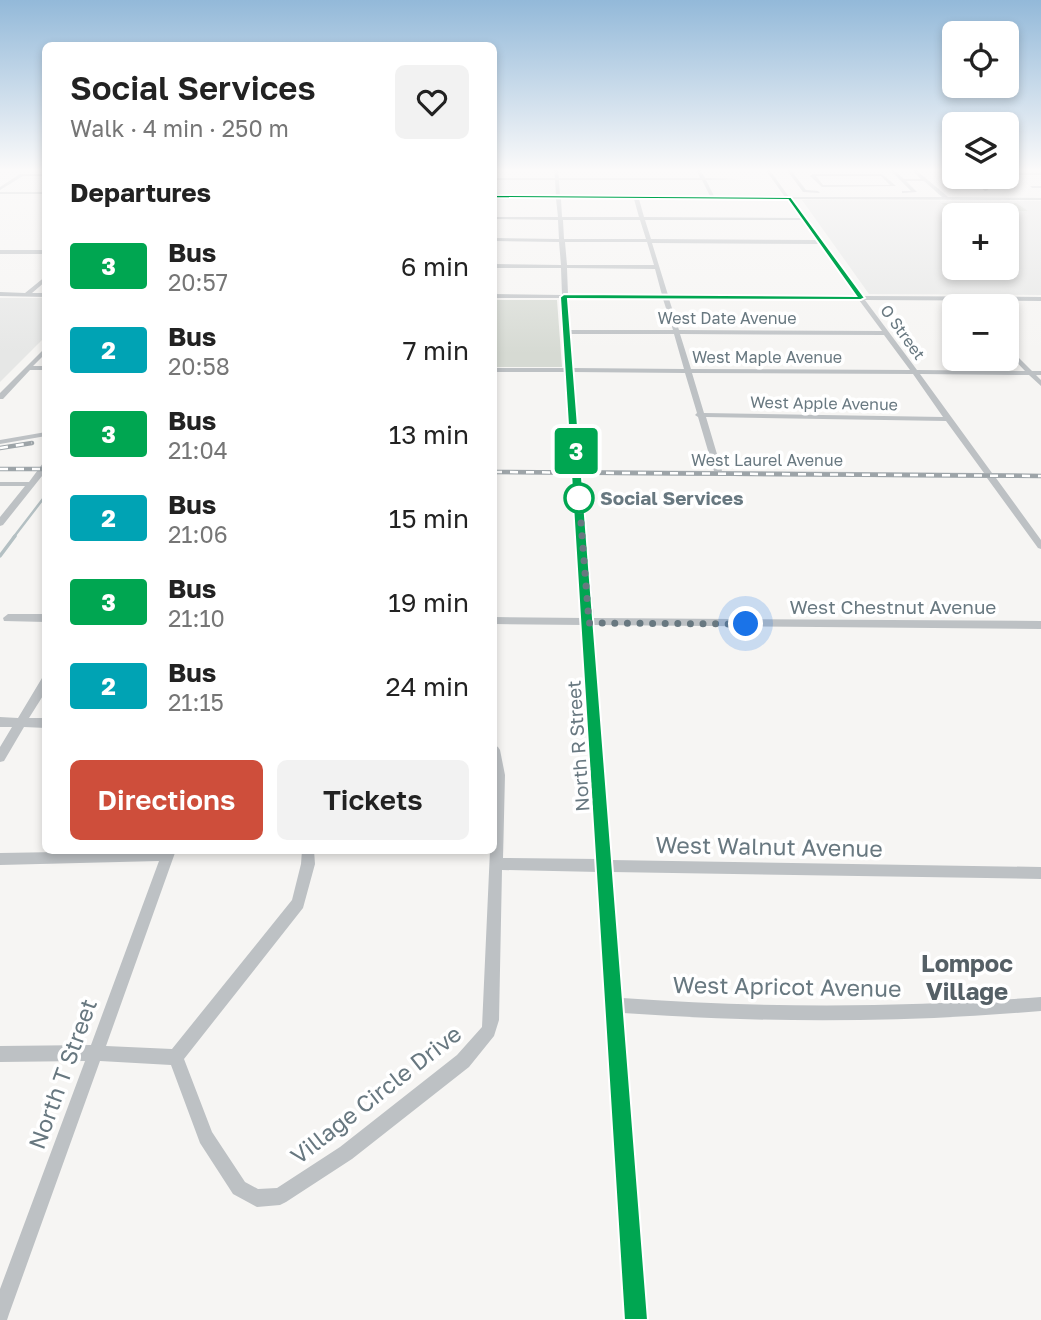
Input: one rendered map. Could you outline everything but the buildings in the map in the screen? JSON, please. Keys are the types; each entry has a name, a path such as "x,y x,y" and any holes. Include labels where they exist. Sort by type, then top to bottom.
{"street":[{"name":"North R Street","path":"562,231 568,371 589,623 636,1320"},
{"path":"645,231 719,474"},
{"name":"O Street","path":"812,231 1041,546"},
{"path":"497,240 820,242"},
{"path":"0,252 42,252"},
{"path":"0,258 8,252"},
{"path":"497,266 655,267"},
{"path":"26,295 42,281"},
{"path":"0,294 42,295"},
{"path":"497,296 942,298"},
{"path":"1019,299 1041,299"},
{"name":"West Date Avenue","path":"567,332 886,333"},
{"path":"0,397 42,353"},
{"path":"1019,361 1041,384"},
{"path":"28,368 42,368"},
{"name":"West Maple Avenue","path":"497,370 1041,373"},
{"name":"West Apple Avenue","path":"699,415 948,419"},
{"path":"0,442 42,435"},
{"path":"0,523 42,470"},
{"name":"West Laurel Avenue","path":"497,472 1041,476"},
{"path":"0,484 30,484"},
{"path":"8,618 42,618"},
{"name":"West Chestnut Avenue","path":"497,621 1041,625"},
{"path":"0,757 42,687"},
{"path":"0,722 42,723"},
{"name":"Village Circle Drive","path":"497,765 497,834"},
{"path":"0,859 141,854"},
{"name":"North T Street","path":"0,1314 169,854"},
{"path":"0,1054 94,1053 176,1057 298,903 307,873 308,854"},
{"name":"Village Circle Drive","path":"176,1057 206,1138 239,1188 257,1198 280,1196 292,1190 346,1153 463,1061 489,1031 496,854"},
{"name":"West Walnut Avenue","path":"496,864 1041,873"},
{"name":"West Apricot Avenue","path":"615,1005 811,1014 988,1009 1041,1004"}],"shaded area":[{"path":"824,231 942,231 942,280 1019,280 1019,231 1041,231 1041,295 869,294"},
{"path":"0,298 42,298 42,340 0,382"},
{"path":"497,300 557,300 562,367 497,367"}],"waterway":[{"path":"13,538 42,500"},
{"path":"0,556 15,536"}],"railway":[{"path":"0,448 32,443"},
{"path":"0,469 42,469"},
{"path":"497,472 1041,476"}],"bus line":[{"name":"3","path":"636,1320 564,297 861,298 812,231"}],"place":[{"name":"Social Services","path":"579,498"}],"district":[{"name":"Lompoc Village","path":"967,978"}],"route":[{"path":"579,498 589,623 746,624"}]}
